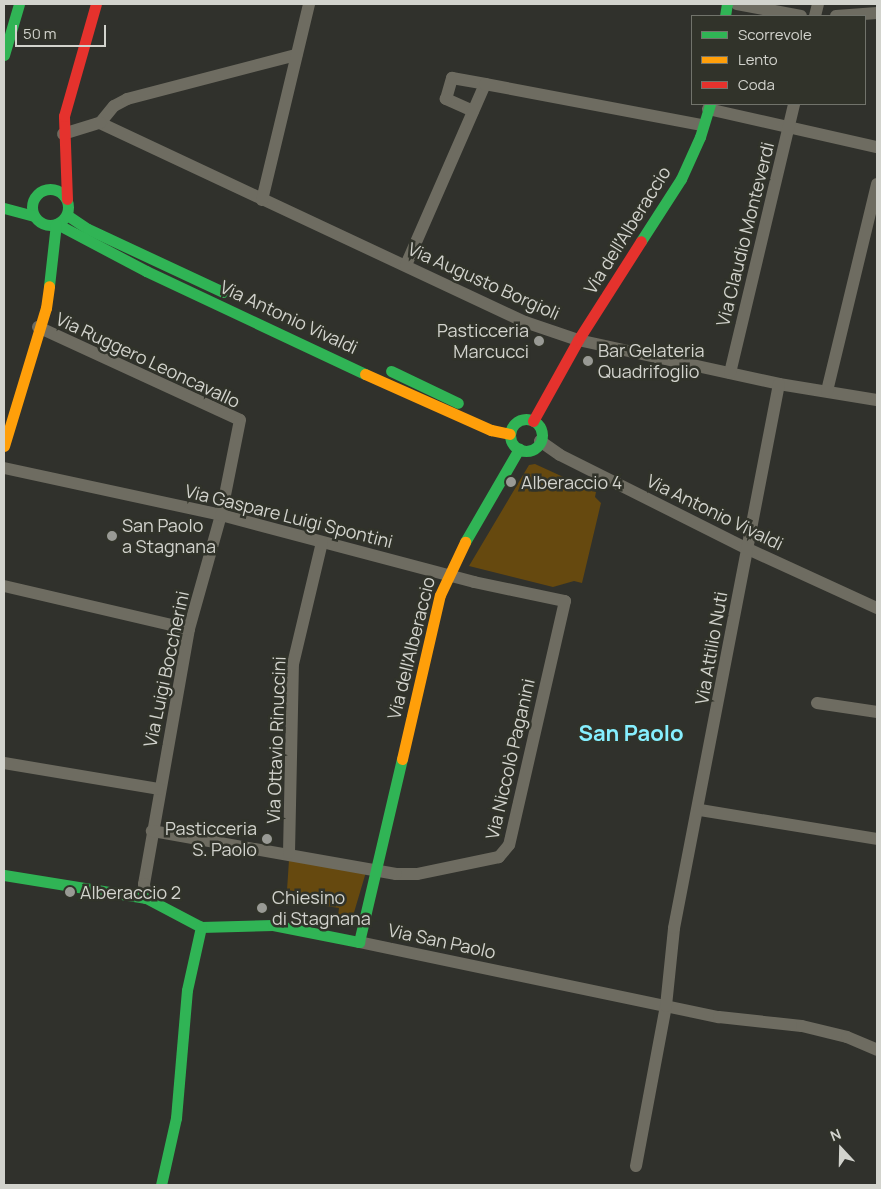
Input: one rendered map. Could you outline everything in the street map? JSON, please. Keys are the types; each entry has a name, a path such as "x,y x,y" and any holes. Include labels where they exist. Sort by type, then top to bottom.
{"street":[{"path":"4,55 19,4"},
{"path":"4,195 33,210 44,224 57,224 67,215 67,166 63,134 64,116 96,4"},
{"path":"262,200 309,4"},
{"path":"737,4 796,15"},
{"path":"850,15 877,13"},
{"path":"63,134 100,123 114,106 127,99 296,55"},
{"path":"473,111 446,99 452,78 702,126"},
{"path":"406,265 485,84"},
{"name":"Via Claudio Monteverdi","path":"730,372 794,105"},
{"path":"709,106 789,128 877,147"},
{"name":"Via dell'Alberaccio","path":"533,421 578,340 681,180 709,106"},
{"name":"Via Augusto Borgioli","path":"100,123 525,322 578,340 779,384 877,400"},
{"path":"33,210 37,194 55,189 67,166"},
{"path":"827,392 877,184"},
{"path":"55,189 67,199"},
{"path":"4,208 33,210"},
{"name":"Via Antonio Vivaldi","path":"67,215 88,229 238,300"},
{"path":"4,446 38,327 46,308 56,244 57,224"},
{"name":"Via Antonio Vivaldi","path":"57,224 146,271 421,400 491,430 512,430"},
{"name":"Via Ruggero Leoncavallo","path":"38,327 240,420 221,515"},
{"path":"378,366 512,430"},
{"name":"Via Attilio Nuti","path":"666,1006 674,928 700,810 779,384"},
{"path":"524,420 533,421 541,430 540,441 533,449 519,449 513,444 512,430 524,420"},
{"name":"Via Antonio Vivaldi","path":"540,441 560,455 748,549 877,608"},
{"name":"Via dell'Alberaccio","path":"359,942 448,574 519,449"},
{"name":"Via Gaspare Luigi Spontini","path":"4,468 221,515 448,574 565,601"},
{"name":"Via Luigi Boccherini","path":"152,831 189,629 221,515"},
{"name":"Via Ottavio Rinuccini","path":"289,853 293,664 322,542"},
{"path":"4,586 189,629"},
{"name":"Via Niccolò Paganini","path":"375,871 417,874 490,860 506,852 565,601"},
{"path":"817,703 877,712"},
{"path":"4,763 160,789"},
{"path":"700,810 877,839"},
{"path":"146,898 144,884 152,831 289,853 375,871"},
{"path":"4,875 146,898 201,927 187,990 176,1118 161,1185"},
{"name":"Via San Paolo","path":"201,927 273,926 359,942 719,1017 802,1026 847,1037 877,1050"},
{"path":"636,1166 666,1006"}],"shaded area":[{"path":"535,464 596,492 595,497 601,503 582,583 574,581 553,587 469,566 529,465"},
{"path":"289,860 366,872 350,926 337,924 339,908 299,902 300,892 287,890"}],"traffic: fast":[{"path":"4,55 19,4"},
{"path":"725,15 727,4"},
{"path":"641,241 681,179 700,137 710,105"},
{"path":"50,189 57,190 63,194 67,200 68,207 67,214 63,220 57,224 50,225 43,224 37,220 33,214 32,207 33,200 37,194 43,190 50,189"},
{"path":"4,208 34,216"},
{"path":"67,215 88,229 223,292"},
{"path":"49,286 56,224"},
{"path":"57,224 146,271 365,374"},
{"path":"391,371 458,403"},
{"path":"526,419 537,424 542,435 537,446 526,451 515,446 510,435 515,424 526,419"},
{"path":"465,542 519,449"},
{"path":"4,875 146,898 201,927 273,925 359,942 402,759"},
{"path":"161,1185 176,1118 187,990 201,927"}],"traffic: slow":[{"path":"4,446 46,308 49,286"},
{"path":"365,374 491,430 510,434"},
{"path":"402,759 440,595 465,542"}],"traffic: jam":[{"path":"67,199 64,116 96,4"},
{"path":"533,421 578,340 641,241"}],"place":[{"name":"Pasticceria Marcucci","path":"539,341"},
{"name":"Bar Gelateria Quadrifoglio","path":"588,361"},
{"name":"Alberaccio 4","path":"511,482"},
{"name":"San Paolo a Stagnana","path":"112,536"},
{"name":"Pasticceria S. Paolo","path":"267,839"},
{"name":"Alberaccio 2","path":"70,892"},
{"name":"Chiesino di Stagnana","path":"262,908"}],"district":[{"name":"San Paolo","path":"631,734"}]}
